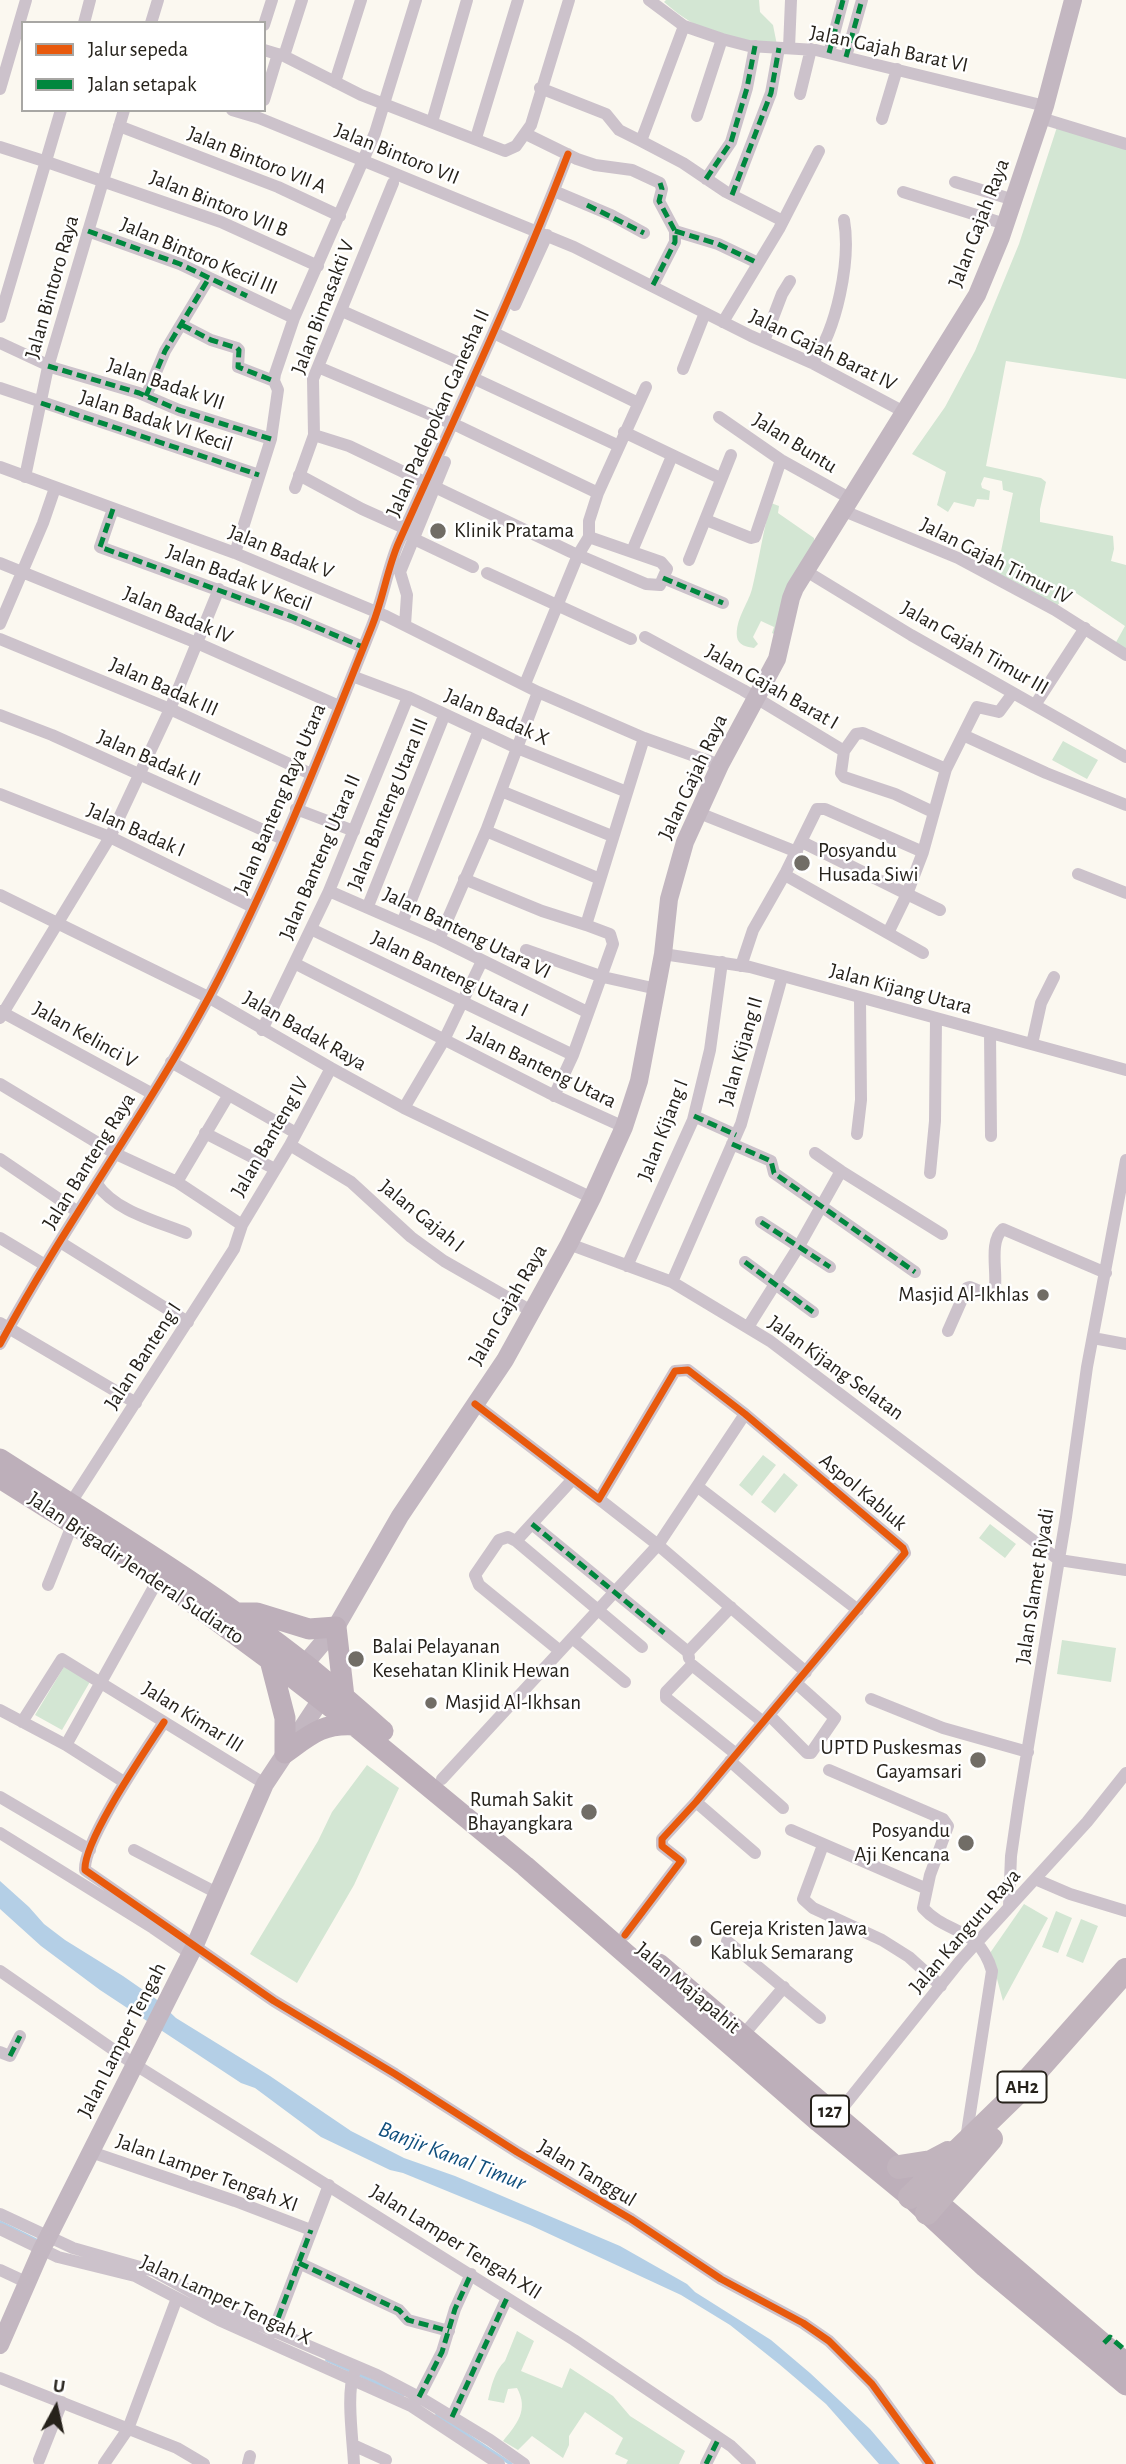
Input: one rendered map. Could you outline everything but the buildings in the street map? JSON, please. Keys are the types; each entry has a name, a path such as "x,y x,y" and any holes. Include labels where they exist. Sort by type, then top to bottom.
{"highway":[{"name":"AH2","path":"929,2202 965,2152 1126,1970"},
{"name":"AH2","path":"965,2152 1126,1992"},
{"path":"899,2167 931,2162 965,2152"}],"main road":[{"name":"Jalan Gajah Raya","path":"299,1671 336,1627 400,1516 505,1360 592,1198 632,1106 646,1052 663,954 671,887 685,842 720,765 779,652 791,598 977,295 1014,200 1043,112 1073,0"},
{"name":"Jalan Brigadir Jenderal Sudiarto","path":"0,1459 270,1660"},
{"name":"Jalan Brigadir Jenderal Sudiarto","path":"0,1478 71,1514 234,1613"},
{"path":"234,1613 257,1613 309,1629 336,1627 332,1694"},
{"name":"Jalan Majapahit","path":"234,1613 299,1671 442,1779 819,2122 929,2202 1126,2363"},
{"path":"270,1660 285,1718 285,1752"},
{"name":"Jalan Majapahit","path":"270,1660 299,1671"},
{"name":"Jalan Majapahit","path":"332,1694 354,1725 625,1935 899,2167 985,2267 1126,2385"},
{"name":"Jalan Lamper Tengah","path":"1,2338 137,2058 190,1956 265,1784 285,1752 332,1694"},
{"path":"285,1752 318,1729 336,1724 354,1725"}],"street":[{"path":"22,21 26,0"},
{"path":"85,21 90,0"},
{"path":"152,21 158,0"},
{"path":"265,21 272,0"},
{"path":"266,95 302,0"},
{"path":"335,82 361,0"},
{"path":"235,553 271,439 278,390 274,381 294,318 340,216 384,104 416,0"},
{"path":"432,122 467,0"},
{"path":"476,138 519,0"},
{"path":"266,51 281,55 384,104 505,151 511,150 526,134 569,0"},
{"name":"Jalan Gajah Barat VI","path":"649,0 684,26 722,39 755,46 811,49 897,69 1043,112 1126,144"},
{"path":"732,195 771,93 784,48 791,0"},
{"path":"830,53 842,0"},
{"path":"846,57 862,0"},
{"path":"641,142 684,26"},
{"path":"0,89 21,27"},
{"path":"697,116 722,39"},
{"path":"706,178 731,142 747,88 755,46"},
{"path":"800,94 811,49"},
{"path":"882,119 897,69"},
{"path":"540,88 606,114 619,130 683,163 732,195 783,221"},
{"path":"0,317 60,112"},
{"name":"Jalan Bintoro Raya","path":"25,477 48,366 123,112"},
{"name":"Jalan Bintoro VII","path":"260,114 362,161 543,234"},
{"name":"Jalan Bintoro VII A","path":"119,127 278,187 340,216"},
{"path":"526,134 595,165 632,170 660,183 662,189 659,201 675,231 674,248 653,285"},
{"name":"Jalan Bintoro VII B","path":"0,148 222,222 318,266"},
{"name":"Jalan Gajah Barat IV","path":"723,322 783,221 820,151"},
{"name":"Jalan Padepokan Ganesha II","path":"405,625 407,595 400,572 411,533 543,234 554,191 568,154"},
{"path":"955,182 1014,200"},
{"name":"Jalan Bimasakti V","path":"393,183 318,367 312,386 314,435 297,481 411,533"},
{"path":"554,191 611,215 644,233"},
{"path":"903,192 1005,224"},
{"path":"812,363 818,356 834,318 845,250 844,219"},
{"name":"Jalan Bintoro Kecil III","path":"88,231 180,264 294,318"},
{"path":"675,231 718,243 758,264"},
{"name":"Jalan Gajah Barat IV","path":"543,234 812,363 906,413"},
{"path":"146,396 165,352 209,278"},
{"path":"764,341 782,294 790,281"},
{"path":"342,311 457,362"},
{"path":"683,369 705,313"},
{"path":"182,325 211,340 237,348 238,367 274,381"},
{"name":"Jalan Padepokan Ganesha II","path":"497,335 638,403"},
{"name":"Jalan Badak VII","path":"0,344 48,366 271,439"},
{"path":"318,367 457,426"},
{"name":"Jalan Padepokan Ganesha II","path":"477,380 619,446"},
{"path":"525,684 578,555 589,537 589,521 598,493 646,387"},
{"path":"0,388 41,403"},
{"name":"Jalan Badak VI Kecil","path":"41,403 259,475"},
{"name":"Jalan Buntu","path":"719,417 848,505"},
{"name":"Jalan Padepokan Ganesha II","path":"457,426 598,493"},
{"path":"624,432 720,478"},
{"path":"314,435 349,446 430,485"},
{"path":"689,560 731,455"},
{"path":"632,551 672,456"},
{"path":"706,520 751,538 755,537 781,460"},
{"name":"Jalan Badak V","path":"0,467 235,553 377,612 538,692 644,738 720,765"},
{"name":"Jalan Padepokan Ganesha II","path":"430,485 646,584 660,586 665,574"},
{"path":"0,624 55,488"},
{"name":"Jalan Gajah Timur IV","path":"848,505 958,558 1055,610 1126,655"},
{"name":"Jalan Badak V Kecil","path":"113,509 100,547 219,589 363,647"},
{"path":"411,533 473,567"},
{"name":"Jalan Padepokan Ganesha II","path":"377,612 397,547 411,533"},
{"path":"589,537 662,562 665,574 723,603"},
{"name":"Jalan Badak IV","path":"0,563 197,643 339,706"},
{"name":"Jalan Gajah Timur III","path":"806,571 1126,757"},
{"path":"487,573 631,639"},
{"path":"1,1014 110,837 170,709 219,589"},
{"name":"Jalan Banteng Raya Utara","path":"208,997 283,839 377,612"},
{"path":"1035,705 1085,628"},
{"name":"Jalan Gajah Barat I","path":"645,637 757,698 845,751 841,773 844,778 895,794 933,812"},
{"name":"Jalan Badak III","path":"0,639 170,709 311,774"},
{"name":"Jalan Badak X","path":"352,676 408,697 517,748 627,792"},
{"path":"439,939 486,831 538,692"},
{"path":"888,933 923,852 946,769 962,734 977,707 999,712 1013,693"},
{"name":"Jalan Banteng Utara II","path":"262,1030 329,891 408,697"},
{"name":"Jalan Badak II","path":"0,715 52,735 283,839"},
{"name":"Jalan Banteng Utara III","path":"368,906 444,716"},
{"path":"402,923 479,730"},
{"path":"845,751 856,734 863,733 946,769"},
{"path":"962,734 1046,773 1126,805"},
{"path":"586,925 644,738"},
{"path":"501,790 612,836"},
{"name":"Jalan Badak I","path":"0,794 110,837 253,907"},
{"path":"296,809 354,831"},
{"path":"741,965 753,930 785,875 817,809 923,852"},
{"path":"699,813 799,847 940,910"},
{"path":"486,831 600,879"},
{"path":"1078,874 1126,893"},
{"path":"785,875 923,953"},
{"path":"464,879 542,911 610,934 613,944 603,977 554,1096"},
{"name":"Jalan Banteng Utara VI","path":"329,891 439,939 587,1012"},
{"name":"Jalan Badak Raya","path":"0,895 208,997 262,1030 404,1108 592,1198"},
{"name":"Jalan Banteng Utara I","path":"311,929 573,1055"},
{"path":"526,950 603,977 657,989"},
{"name":"Jalan Kijang Utara","path":"663,954 741,965 1126,1070"},
{"name":"Jalan Banteng Utara","path":"404,1108 444,1040 482,961"},
{"name":"Jalan Kijang I","path":"627,1265 694,1116 710,1050 722,962"},
{"name":"Jalan Banteng Utara","path":"296,964 554,1096 624,1127"},
{"name":"Jalan Kijang II","path":"672,1282 734,1139 782,976"},
{"path":"1032,1044 1041,1003 1054,977"},
{"name":"Jalan Banteng Raya","path":"0,1344 4,1325 116,1154 208,997"},
{"path":"857,1134 861,1100 860,999"},
{"name":"Jalan Kelinci V","path":"1,1014 151,1093"},
{"path":"930,1173 935,1121 936,1019"},
{"path":"990,1033 991,1136"},
{"name":"Jalan Gajah I","path":"171,1062 293,1139 351,1182 411,1237 444,1261 533,1312"},
{"name":"Jalan Banteng IV","path":"242,1225 331,1068"},
{"path":"0,1084 116,1154 177,1182 242,1225"},
{"path":"177,1182 228,1096"},
{"name":"Jalan Kijang II","path":"694,1116 734,1139"},
{"path":"205,1133 275,1169"},
{"path":"734,1139 771,1161 774,1173 915,1272"},
{"path":"815,1153 942,1234"},
{"path":"0,1159 78,1212"},
{"name":"Jalan Slamet Riyadi","path":"1009,1906 1011,1856 1093,1338 1126,1160"},
{"path":"748,1327 799,1246 841,1171"},
{"path":"97,1184 115,1201 186,1233"},
{"path":"761,1222 830,1267"},
{"name":"Jalan Banteng I","path":"48,1585 71,1514 136,1403 234,1249 242,1225"},
{"path":"948,1331 967,1288 987,1294 996,1284 997,1236 1003,1229 1106,1273"},
{"path":"0,1238 45,1265"},
{"path":"60,1242 188,1322"},
{"name":"Jalan Kijang Selatan","path":"569,1244 672,1282 748,1327 781,1349 1059,1560"},
{"path":"745,1262 813,1312"},
{"path":"4,1325 136,1403"},
{"path":"1093,1338 1126,1344"},
{"name":"Aspol Kabluk","path":"599,1499 675,1371 688,1370 745,1414 903,1548 905,1553 662,1839 661,1844 681,1861 625,1935"},
{"path":"475,1404 658,1545 806,1672"},
{"path":"442,1779 658,1545 745,1414"},
{"path":"516,1541 573,1479"},
{"path":"698,1487 858,1610"},
{"path":"532,1524 614,1591 690,1659 807,1753 811,1753 835,1718 796,1683"},
{"path":"560,1651 476,1580 475,1575 499,1540 509,1537 516,1541 642,1647"},
{"path":"1059,1560 1126,1570"},
{"path":"66,1745 159,1578"},
{"path":"731,1607 665,1695 783,1808"},
{"path":"572,1638 625,1682"},
{"name":"Jalan Kimar III","path":"22,1722 62,1659 265,1784"},
{"path":"871,1699 943,1728 1028,1752"},
{"path":"0,1710 66,1745 124,1782"},
{"path":"164,1722 124,1782 90,1850 85,1870 190,1956"},
{"path":"829,1770 947,1823 923,1902 926,1912 977,1943 988,1957 992,1971 965,2152"},
{"name":"Jalan Kanguru Raya","path":"836,2116 977,1943 1124,1779"},
{"path":"0,1797 90,1850"},
{"path":"696,1802 755,1853"},
{"path":"790,1830 927,1889"},
{"path":"0,1833 153,1928 190,1956"},
{"path":"823,1845 803,1899 805,1903 909,1956 941,1986"},
{"path":"134,1850 217,1894"},
{"path":"1035,1879 1070,1894 1126,1911"},
{"path":"727,1941 820,2018"},
{"name":"Jalan Tanggul","path":"190,1956 205,1955 274,2001 527,2158 631,2219 721,2279 803,2323 820,2335 872,2384 930,2464"},
{"name":"Jalan Lamper Tengah XII","path":"0,1971 329,2185 574,2340 719,2438 750,2464"},
{"path":"744,2034 784,1987"},
{"path":"5,2054 20,2036"},
{"name":"Jalan Lamper Tengah XI","path":"91,2152 235,2201 310,2231"},
{"path":"273,2332 329,2185"},
{"path":"0,2214 45,2244"},
{"path":"0,2229 45,2244"},
{"name":"Jalan Lamper Tengah X","path":"45,2244 73,2262 135,2276 219,2320 419,2397 524,2464"},
{"name":"Jalan Lamper Tengah X","path":"45,2244 154,2271 222,2309 354,2374 411,2406 499,2464"},
{"path":"299,2263 399,2310 408,2320 449,2331"},
{"path":"0,2270 28,2283"},
{"path":"419,2397 442,2352 458,2301 471,2274"},
{"path":"104,2464 128,2429 177,2298"},
{"path":"452,2417 507,2298"},
{"name":"Jalan Majapahit","path":"1104,2343 1110,2337 1126,2351"},
{"path":"354,2374 354,2464"},
{"path":"0,2378 177,2448 204,2464"},
{"path":"39,2460 62,2402"},
{"path":"706,2464 719,2438"},
{"path":"353,2445 386,2460"}],"green space":[{"path":"759,0 760,12 773,25 777,45 716,34 677,13 664,2"},
{"path":"1057,127 1126,146 1126,379 1006,361 986,466 1041,478 1046,482 1040,522 1113,536 1111,561 1126,565 1126,652 1115,644 1125,626 1070,589 1057,606 989,570 999,561 1013,493 1003,490 1002,481 984,477 981,484 982,488 990,491 989,500 977,499 974,507 954,502 948,512 937,505 946,472 912,454 945,407 975,351 1019,244"},
{"path":"771,503 779,506 778,513 814,538 814,552 774,634 774,627 761,621 753,637 758,644 754,648 739,642 737,631 752,589"},
{"path":"1063,741 1098,760 1087,779 1052,760"},
{"path":"763,1455 776,1465 752,1496 739,1485"},
{"path":"784,1473 798,1485 775,1513 761,1502"},
{"path":"990,1524 1016,1544 1005,1558 979,1538"},
{"path":"1062,1640 1116,1648 1111,1682 1057,1674"},
{"path":"65,1665 91,1680 62,1730 35,1715"},
{"path":"367,1765 399,1788 354,1885 297,1983 250,1954 318,1841 332,1812"},
{"path":"1024,1904 1048,1918 1003,2001 990,1953"},
{"path":"1056,1911 1072,1918 1058,1953 1042,1947"},
{"path":"1081,1919 1098,1926 1083,1963 1066,1956"},
{"path":"517,2331 534,2341 521,2371 562,2388 570,2368 613,2396 630,2416 685,2451 679,2464 626,2464 628,2460 615,2454 623,2438 585,2412 569,2436 569,2445 563,2458 532,2436 518,2450 503,2441 520,2416 520,2396 517,2388 508,2389 504,2403 488,2400 496,2374 505,2361"}],"water":[{"path":"0,1881 44,1924 65,1940 156,1999 176,2018 270,2076 351,2131 404,2158 455,2176 620,2246 687,2284 695,2292 771,2340 870,2429 900,2464 879,2464 826,2404 730,2325 681,2295 530,2225 390,2170 321,2137 255,2088 241,2083 100,1990 41,1946 0,1909"}],"waterway":[{"path":"0,2222 40,2242"},
{"path":"327,2360 403,2395"},
{"path":"437,2415 511,2464"}],"marked path":[{"path":"829,53 843,0"},
{"path":"846,57 862,0"},
{"path":"706,179 731,142 747,88 755,46"},
{"path":"732,195 771,93 779,48"},
{"path":"653,285 675,242 675,231 659,201 662,189 660,183"},
{"path":"587,205 644,233"},
{"path":"88,231 180,264 247,296"},
{"path":"675,231 718,244 758,263"},
{"path":"146,396 165,351 209,278"},
{"path":"182,325 211,340 237,348 238,367 274,381"},
{"path":"48,366 139,393 179,410 271,439"},
{"path":"41,403 259,475"},
{"path":"113,509 100,547 292,617 363,647"},
{"path":"663,578 723,603"},
{"path":"694,1116 736,1135"},
{"path":"732,1144 771,1161 774,1173 915,1272"},
{"path":"761,1222 830,1267"},
{"path":"745,1262 813,1312"},
{"path":"532,1524 664,1633"},
{"path":"10,2056 20,2036"},
{"path":"273,2332 311,2230"},
{"path":"299,2263 399,2310 408,2320 449,2331"},
{"path":"419,2397 442,2352 455,2309 471,2274"},
{"path":"452,2417 507,2298"},
{"path":"1104,2343 1110,2337 1126,2351"},
{"path":"706,2464 719,2438"}],"cycle path":[{"path":"0,1344 184,1041 254,906 372,626 398,544 507,302 568,154"},
{"path":"475,1404 599,1499 675,1371 688,1370 745,1414 903,1548 905,1553 662,1839 662,1846 681,1861 625,1935"},
{"path":"164,1722 104,1818 87,1856 85,1870 274,2001 517,2152 631,2219 721,2279 803,2323 829,2341 872,2384 930,2464"}],"place":[{"name":"Klinik Pratama","path":"438,531"},
{"name":"Posyandu Husada Siwi","path":"802,863"},
{"name":"Masjid Al-Ikhlas","path":"1043,1295"},
{"name":"Balai Pelayanan Kesehatan Klinik Hewan","path":"356,1659"},
{"name":"Masjid Al-Ikhsan","path":"431,1703"},
{"name":"UPTD Puskesmas Gayamsari","path":"978,1760"},
{"name":"Rumah Sakit Bhayangkara","path":"589,1812"},
{"name":"Posyandu Aji Kencana","path":"966,1843"},
{"name":"Gereja Kristen Jawa Kabluk Semarang","path":"696,1941"}],"water label":[{"name":"Banjir Kanal Timur","path":"452,2156"}]}
